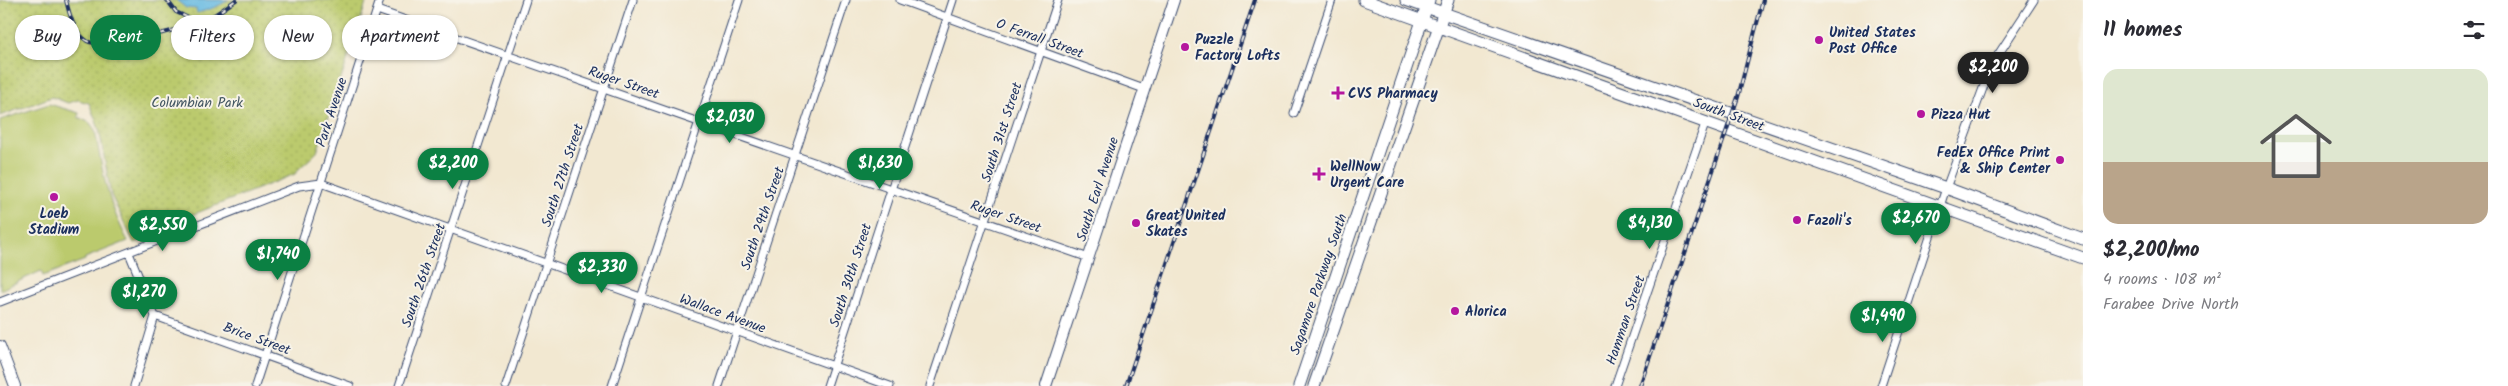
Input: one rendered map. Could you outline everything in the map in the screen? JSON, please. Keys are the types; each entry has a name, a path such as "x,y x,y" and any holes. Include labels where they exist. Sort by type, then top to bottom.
{"main road":[{"name":"South Street","path":"1364,0 1614,91 1706,121 2083,258"},
{"name":"South Street","path":"1406,0 1428,4 1443,13 1946,188 2083,239"},
{"name":"Sagamore Parkway South","path":"1314,386 1448,0"},
{"name":"Sagamore Parkway South","path":"1300,386 1428,4"},
{"path":"1788,151 1793,136"}],"street":[{"name":"Park Avenue","path":"321,182 380,0"},
{"name":"South 26th Street","path":"399,386 526,0"},
{"name":"South 27th Street","path":"506,386 633,0"},
{"path":"612,386 739,0"},
{"name":"South 29th Street","path":"719,386 846,0"},
{"name":"O Ferrall Street","path":"900,0 1144,88"},
{"name":"South 30th Street","path":"826,386 954,0"},
{"name":"South 31st Street","path":"930,386 1058,0"},
{"name":"South Earl Avenue","path":"1046,386 1174,0"},
{"path":"1294,113 1332,0"},
{"path":"1881,386 1946,188 1992,64 2034,0"},
{"name":"Ruger Street","path":"377,10 1089,258"},
{"name":"Hamman Street","path":"1615,386 1706,121"},
{"path":"0,302 299,186 321,182 255,386"},
{"name":"Wallace Avenue","path":"321,182 890,386"},
{"path":"129,253 155,316 134,386"},
{"name":"Brice Street","path":"155,316 350,386"},
{"path":"0,346 15,386"}],"green space":[{"name":"Columbian Park","path":"0,0 367,0 362,15 342,15 342,60 347,60 317,152 295,174 164,226 151,237 134,243 111,195 99,129 89,103 78,100 68,103 52,97 0,116"},
{"name":"Loeb Stadium","path":"49,104 79,113 78,117 90,123 95,130 110,200 128,241 43,276 41,271 0,290 0,120"}],"water":[{"path":"176,0 228,0 197,13 196,9 186,8"}],"railway":[{"path":"66,0 73,22 79,33 87,41 96,43 127,41 182,28 207,19 236,0"},
{"path":"167,0 176,12 182,15"},
{"path":"1126,386 1255,0"},
{"path":"1640,386 1738,97 1763,0"}],"place":[{"name":"United States Post Office","path":"1819,40"},
{"name":"Puzzle Factory Lofts","path":"1185,47"},
{"name":"CVS Pharmacy","path":"1338,93"},
{"name":"Pizza Hut","path":"1921,114"},
{"name":"FedEx Office Print & Ship Center","path":"2060,160"},
{"name":"WellNow Urgent Care","path":"1319,174"},
{"name":"Loeb Stadium","path":"54,197"},
{"name":"Fazoli's","path":"1797,220"},
{"name":"Great United Skates","path":"1136,223"},
{"name":"Alorica","path":"1455,311"}]}
